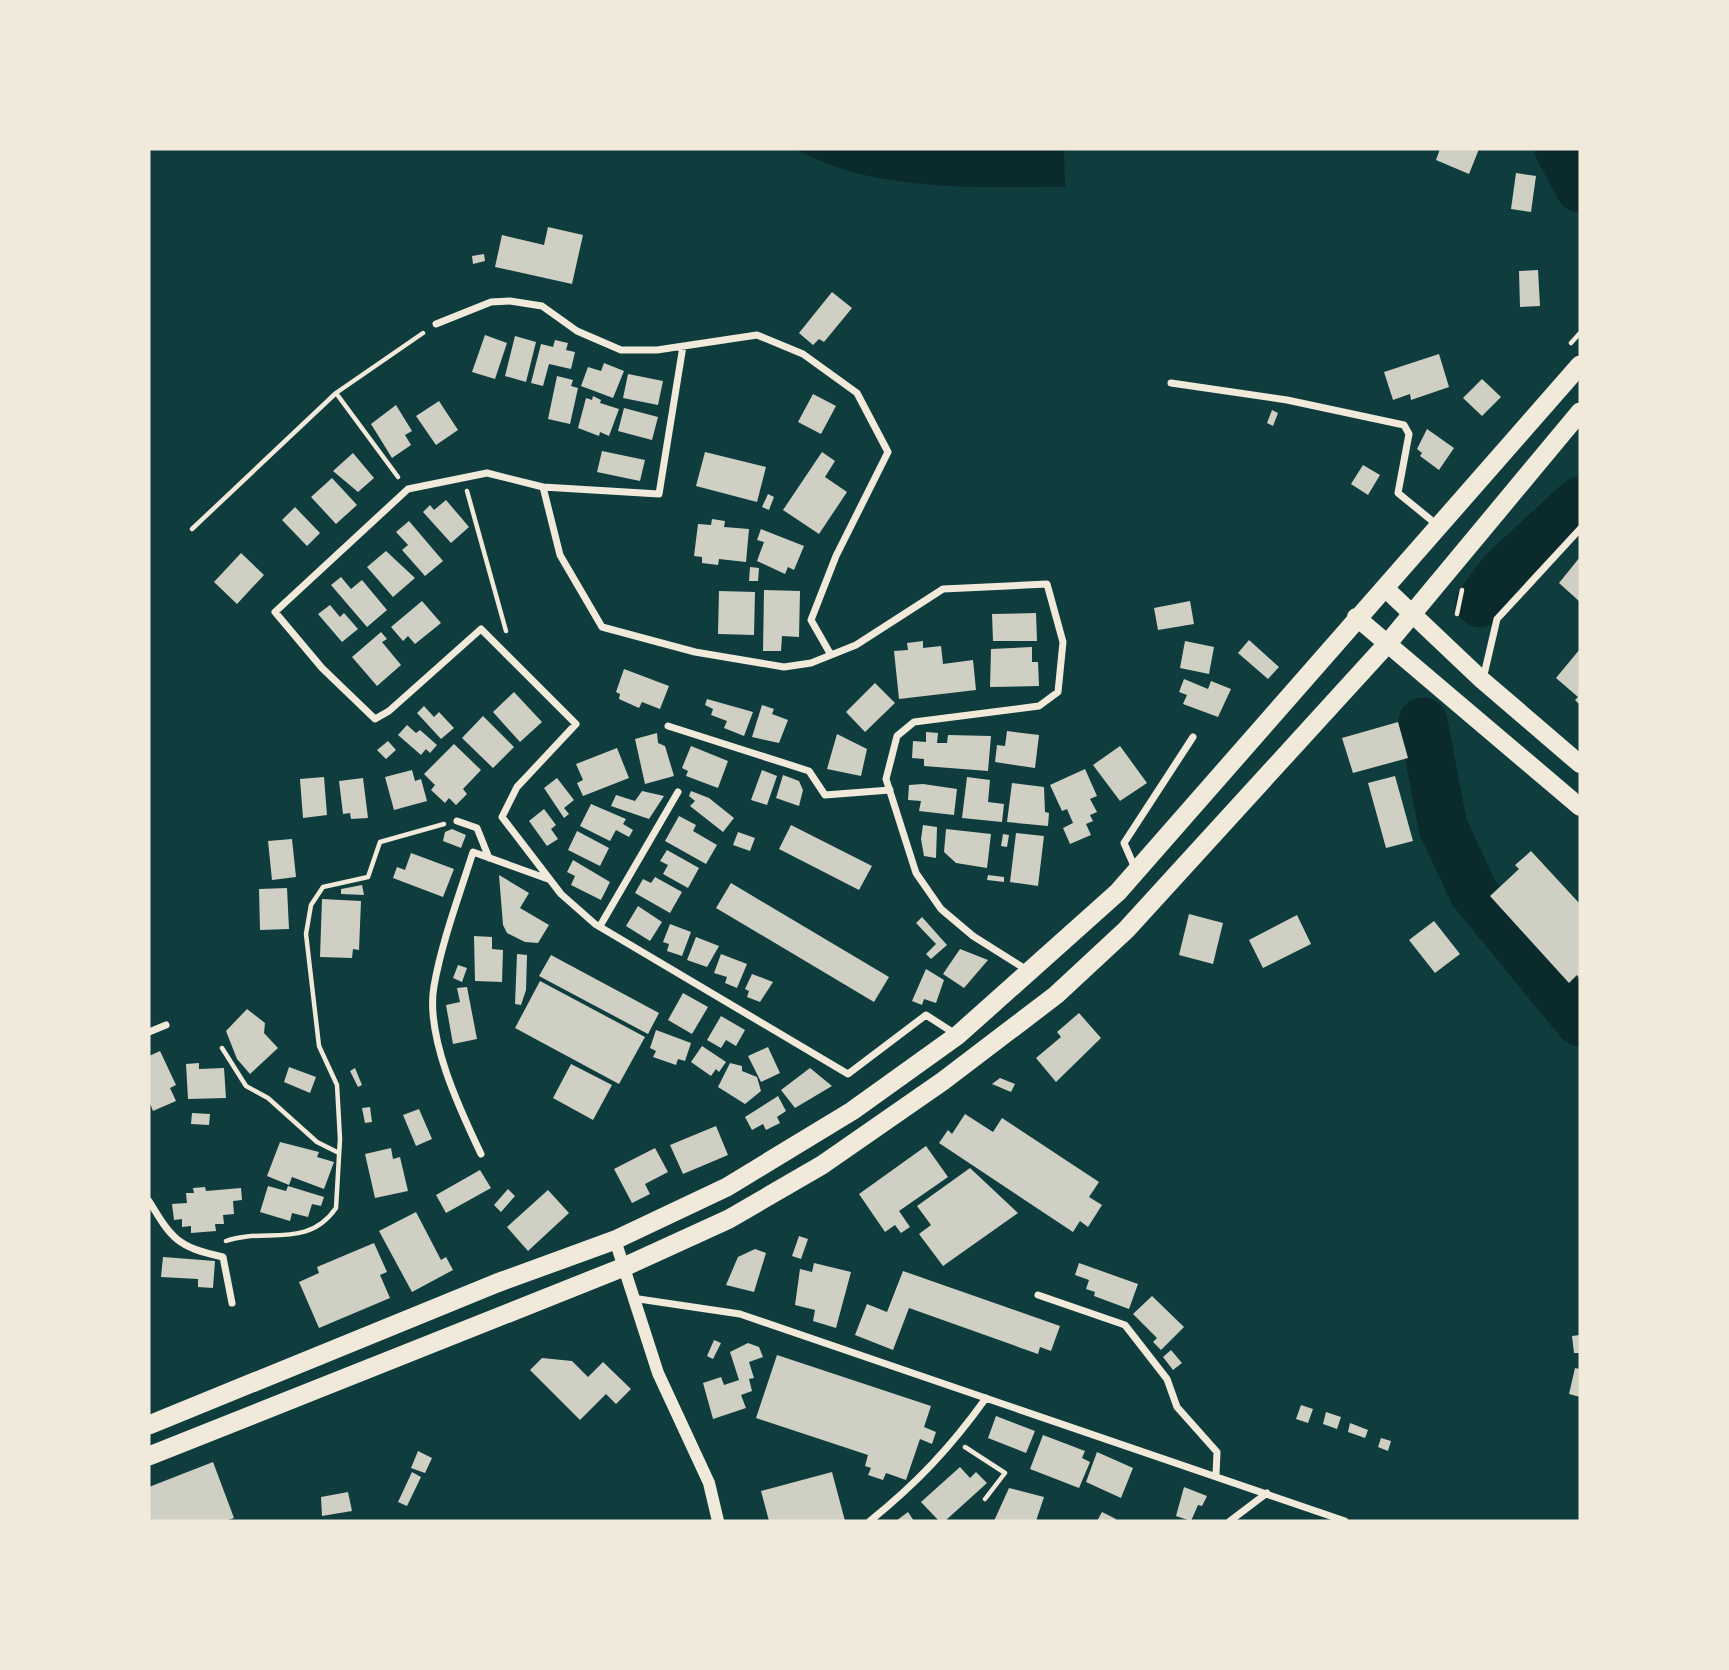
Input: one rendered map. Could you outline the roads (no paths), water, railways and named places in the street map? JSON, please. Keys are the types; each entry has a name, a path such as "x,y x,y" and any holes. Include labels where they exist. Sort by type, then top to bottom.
{"highway":[{"path":"149,1425 497,1283 615,1240 727,1187 852,1111 958,1035 1031,972 1136,871 1356,617 1386,589 1580,365"},
{"path":"149,1456 624,1267 729,1219 822,1166 943,1081 1056,995 1126,930 1388,643 1580,412"}],"main road":[{"path":"1386,589 1482,680 1580,764"},
{"path":"1356,617 1580,807"}],"street":[{"path":"436,324 481,306 510,301 542,306 577,331 621,350 683,346 757,335 815,362 857,393 872,417 888,452 836,556 811,620 831,655"},
{"path":"683,346 659,494 543,487 487,472 408,489 275,612 322,668 375,719 389,711 481,629 576,724 517,787 502,817 561,894 600,926 848,1074 926,1015 958,1035"},
{"path":"1171,383 1287,400 1404,425 1409,434 1398,493 1439,527"},
{"path":"543,487 560,555 601,627 695,653 784,667 810,663 856,645 943,589 1047,584 1063,642 1058,692 1039,706 914,722 897,736 886,779 916,873 941,909 973,936 1031,972"},
{"path":"1482,680 1497,619 1580,529"},
{"path":"668,726 809,771 824,795 890,790"},
{"path":"1136,871 1124,843 1193,737"},
{"path":"600,926 678,792"},
{"path":"457,821 477,828 489,858"},
{"path":"481,1154 452,1092 433,1012 434,988 473,852 548,879"},
{"path":"149,1032 166,1025"},
{"path":"149,1201 169,1235 187,1247 223,1257 232,1303"},
{"path":"615,1240 658,1373 709,1483 718,1521"},
{"path":"1038,1295 1125,1325 1167,1379 1177,1407 1217,1452 1216,1475"},
{"path":"632,1298 740,1314 1345,1521"},
{"path":"870,1521 909,1489 956,1441 986,1398"},
{"path":"1230,1521 1267,1493"}],"water":[{"path":"796,149 1064,149 1065,187 963,187 892,180 858,174"}],"waterway":[{"path":"1559,149 1580,188"},
{"path":"1480,603 1504,571 1580,501"},
{"path":"1423,722 1443,827 1474,893 1580,1022"}]}
